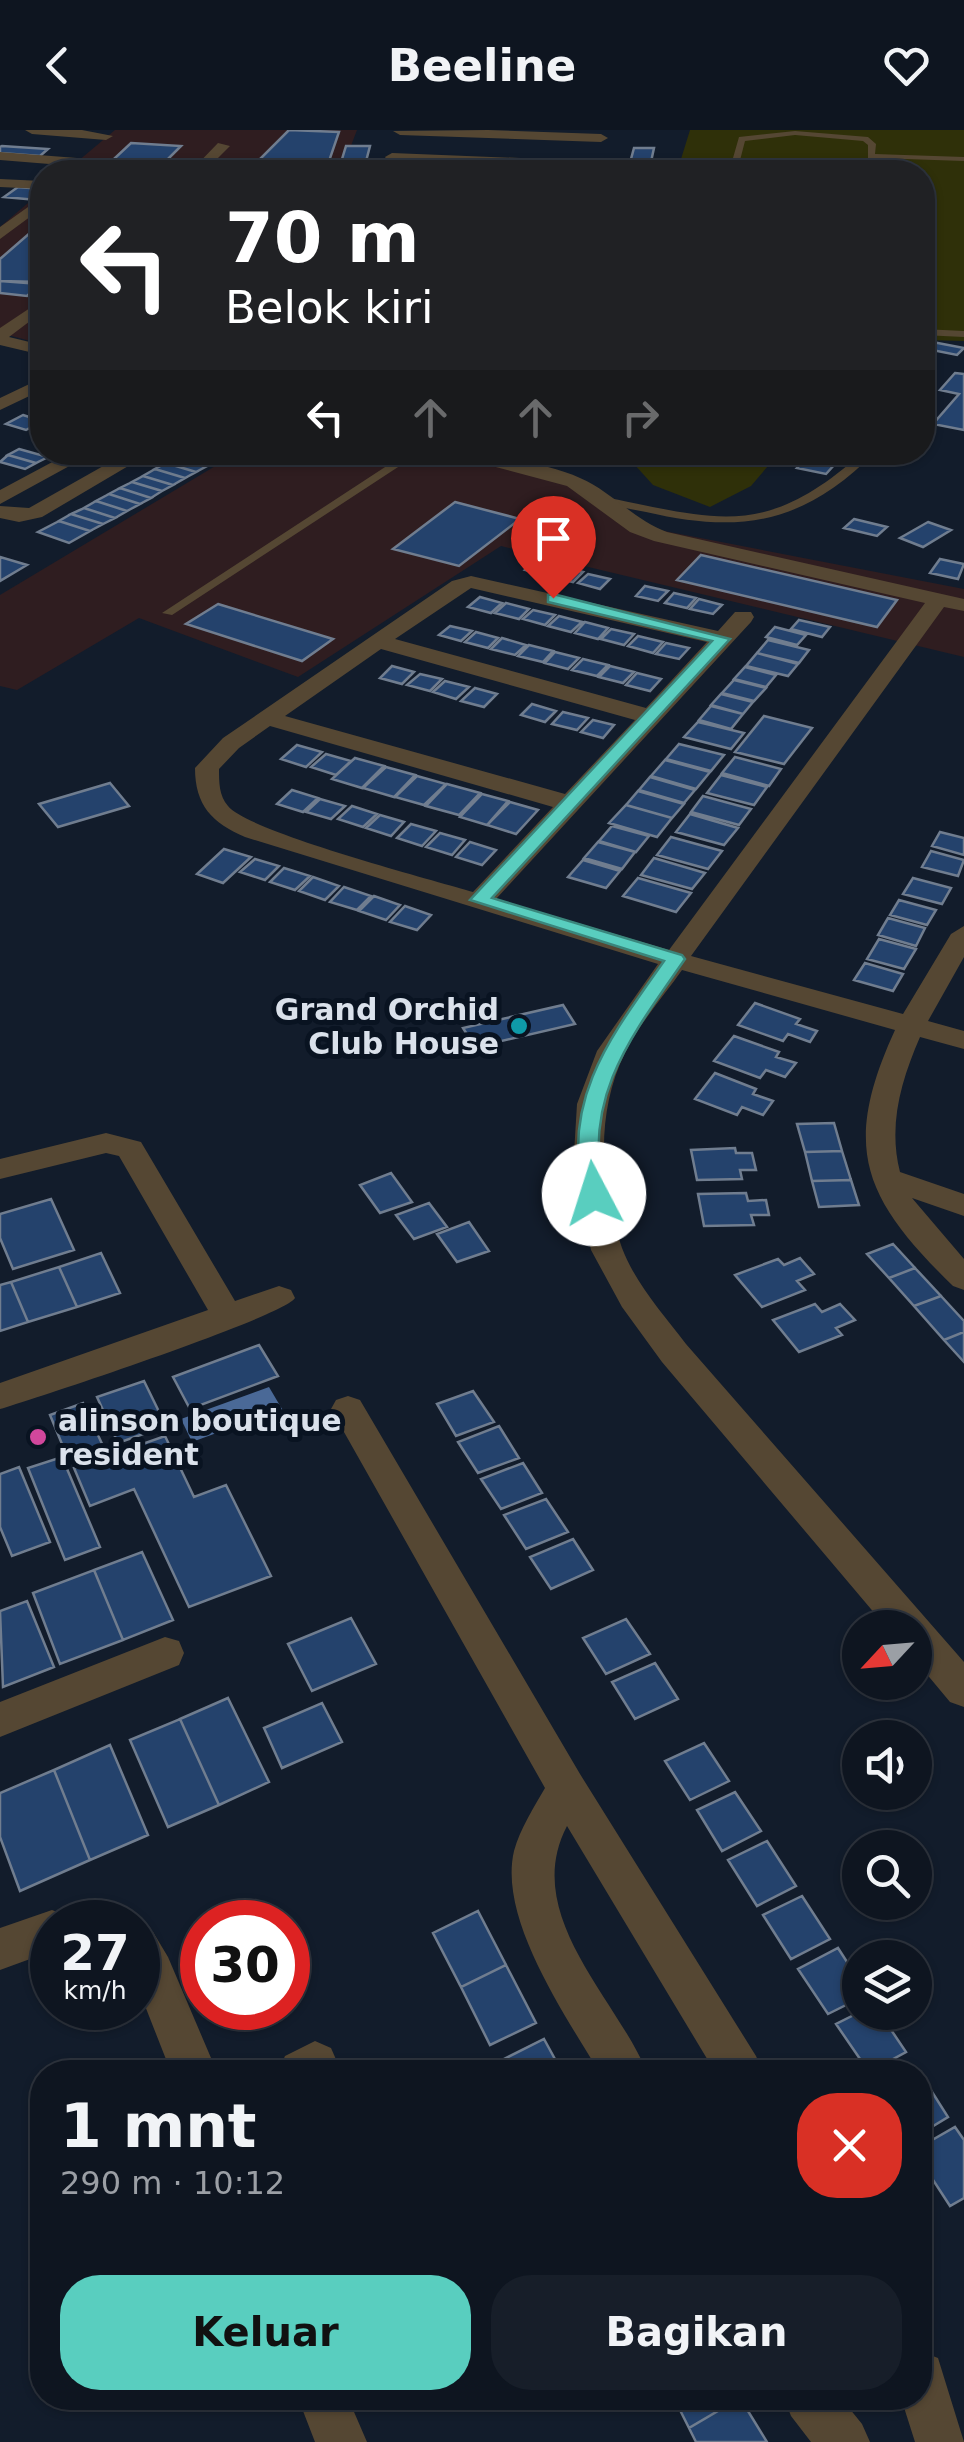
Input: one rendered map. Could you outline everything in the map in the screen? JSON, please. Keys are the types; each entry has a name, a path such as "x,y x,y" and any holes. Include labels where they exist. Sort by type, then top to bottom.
{"street":[{"path":"32,130 106,136"},
{"path":"391,160 400,130 604,134 597,160"},
{"path":"209,160 223,146"},
{"path":"0,156 51,160"},
{"path":"0,183 30,185"},
{"path":"0,234 30,210"},
{"path":"0,338 30,314"},
{"path":"0,338 30,347"},
{"path":"0,405 30,389"},
{"path":"0,498 62,465"},
{"path":"0,512 31,514 120,465"},
{"path":"503,465 565,479 588,489 637,528 661,537 952,602 676,959 611,1051 592,1104 588,1170 607,1250 634,1300 674,1353 896,1610"},
{"path":"722,639 471,582 459,585 231,743 207,768 206,790 218,814 268,837 964,1040"},
{"path":"480,900 742,617"},
{"path":"377,641 648,716"},
{"path":"266,718 568,803"},
{"path":"964,934 912,1024 882,1098 878,1129 896,1200 930,1246 964,1278"},
{"path":"0,1169 106,1143 130,1149 229,1318"},
{"path":"888,1179 964,1205"},
{"path":"0,1396 279,1298"},
{"path":"348,1410 566,1788 733,2060"},
{"path":"932,1652 964,1690"},
{"path":"0,1720 166,1654"},
{"path":"566,1788 534,1854 534,1894 554,1946 617,2060"},
{"path":"0,1949 30,1939"},
{"path":"160,1989 189,2060"},
{"path":"328,2410 340,2442"},
{"path":"819,2410 844,2442"},
{"path":"931,2410 941,2442"}],"lane":[{"path":"735,160 737,144 755,134 854,136 872,144 871,160"},
{"path":"871,156 964,159"},
{"path":"935,333 964,334"},
{"path":"168,613 396,465"},
{"path":"598,498 718,520 744,520 773,512 825,488 854,465"}],"shaded area":[{"path":"115,130 357,130 346,160 79,160"},
{"path":"690,130 964,130 964,341 935,340 935,160 681,160"},
{"path":"30,201 30,341 0,333 0,227"},
{"path":"217,465 499,465 567,482 628,524 964,589 964,657 501,546 298,677 139,618 17,690 0,686 0,595"},
{"path":"635,465 769,465 751,486 710,507 653,485"}],"water":[{"path":"269,1387 282,1409 192,1442 181,1419"}],"building":[{"path":"289,130 339,132 329,160 259,160"},
{"path":"131,143 181,146 167,160 113,160"},
{"path":"346,146 370,146 366,160 342,160"},
{"path":"0,147 48,149 40,156 0,153"},
{"path":"634,148 654,148 651,160 631,160"},
{"path":"18,187 30,188 30,199 4,197"},
{"path":"30,233 30,282 0,281 0,259"},
{"path":"0,281 30,283 27,296 0,293"},
{"path":"935,342 964,348 957,355 935,351"},
{"path":"955,373 964,374 964,430 935,424 959,394 940,390"},
{"path":"23,415 30,417 30,428 26,430 6,424"},
{"path":"19,449 30,452 30,461 8,455"},
{"path":"8,455 32,465 25,469 0,462"},
{"path":"173,465 207,466 196,472"},
{"path":"173,465 196,472 185,478 155,469"},
{"path":"800,465 834,465 826,474 797,468"},
{"path":"155,469 185,478 173,485 143,476"},
{"path":"143,476 173,485 162,491 132,482"},
{"path":"132,482 162,491 151,498 120,488"},
{"path":"120,488 151,498 140,504 109,494"},
{"path":"109,494 140,504 127,511 96,501"},
{"path":"96,501 127,511 115,518 84,508"},
{"path":"455,502 520,519 459,566 393,549"},
{"path":"84,508 115,518 103,524 71,514"},
{"path":"71,514 103,524 90,531 59,521"},
{"path":"854,519 887,527 877,536 844,528"},
{"path":"59,521 90,531 69,543 38,532"},
{"path":"928,522 951,530 923,547 900,538"},
{"path":"701,555 897,600 877,627 677,580"},
{"path":"0,557 27,565 0,581"},
{"path":"940,559 964,564 958,579 930,573"},
{"path":"535,561 557,566 547,576 525,570"},
{"path":"562,567 583,572 573,582 552,577"},
{"path":"588,574 610,579 600,589 578,583"},
{"path":"645,586 668,591 658,601 636,596"},
{"path":"674,593 696,598 687,608 665,603"},
{"path":"480,597 502,603 491,613 468,607"},
{"path":"699,599 722,605 713,614 690,609"},
{"path":"506,603 529,609 519,619 495,613"},
{"path":"218,604 333,639 302,661 186,624"},
{"path":"533,610 555,615 545,625 523,619"},
{"path":"559,616 582,622 571,632 548,626"},
{"path":"799,620 830,627 822,637 791,629"},
{"path":"585,622 608,628 598,639 575,633"},
{"path":"450,626 472,631 461,641 439,635"},
{"path":"775,627 806,635 797,645 766,637"},
{"path":"611,629 634,634 624,645 601,639"},
{"path":"476,632 498,638 488,648 465,642"},
{"path":"638,636 663,642 653,653 628,646"},
{"path":"502,638 526,645 515,655 491,649"},
{"path":"768,640 809,650 799,663 757,653"},
{"path":"666,643 689,648 679,659 656,654"},
{"path":"529,645 553,651 543,662 518,656"},
{"path":"555,652 579,658 568,669 545,663"},
{"path":"757,653 798,664 788,676 746,666"},
{"path":"583,659 608,665 597,676 572,670"},
{"path":"392,666 414,672 402,684 380,678"},
{"path":"610,666 634,672 623,683 599,677"},
{"path":"745,667 776,675 766,687 734,679"},
{"path":"637,673 661,679 650,691 626,685"},
{"path":"420,674 442,679 430,691 407,685"},
{"path":"734,680 766,688 754,701 722,693"},
{"path":"445,681 469,687 456,699 433,692"},
{"path":"475,688 497,694 484,707 461,701"},
{"path":"721,694 753,702 743,714 711,705"},
{"path":"532,704 556,711 545,722 521,715"},
{"path":"711,706 743,714 731,729 699,720"},
{"path":"563,712 588,718 577,730 552,724"},
{"path":"764,716 812,728 784,764 735,752"},
{"path":"593,720 614,725 603,738 581,732"},
{"path":"698,722 744,733 731,749 684,737"},
{"path":"679,744 724,755 711,771 666,759"},
{"path":"297,745 322,752 306,767 281,759"},
{"path":"326,754 351,761 336,775 311,767"},
{"path":"735,757 781,769 769,786 722,773"},
{"path":"355,758 384,766 362,788 332,779"},
{"path":"665,760 710,772 696,789 651,776"},
{"path":"386,767 415,775 394,797 363,788"},
{"path":"721,775 767,787 754,805 707,793"},
{"path":"417,776 446,784 424,805 395,797"},
{"path":"650,777 695,790 684,803 639,790"},
{"path":"110,783 129,806 58,827 39,804"},
{"path":"447,784 480,793 459,815 426,806"},
{"path":"292,790 318,798 303,812 277,804"},
{"path":"638,791 684,804 672,818 626,805"},
{"path":"482,794 508,801 487,825 460,817"},
{"path":"703,796 751,809 739,825 691,812"},
{"path":"320,799 345,806 331,819 306,812"},
{"path":"510,802 538,810 516,834 487,825"},
{"path":"626,805 672,818 657,837 609,823"},
{"path":"352,806 377,814 363,827 338,819"},
{"path":"690,814 738,828 724,845 676,832"},
{"path":"380,815 404,822 391,836 366,828"},
{"path":"411,824 436,831 422,846 397,838"},
{"path":"612,826 649,836 636,852 599,841"},
{"path":"940,832 964,838 964,855 932,846"},
{"path":"440,833 465,840 452,855 426,847"},
{"path":"671,837 722,851 708,869 657,855"},
{"path":"470,842 496,850 482,865 456,857"},
{"path":"598,842 635,852 622,869 584,858"},
{"path":"224,849 251,857 223,883 197,874"},
{"path":"931,851 964,860 958,876 922,867"},
{"path":"654,858 705,873 692,889 641,875"},
{"path":"255,859 279,866 265,880 240,872"},
{"path":"583,860 620,871 606,888 568,877"},
{"path":"284,868 310,876 295,890 270,882"},
{"path":"313,877 339,886 325,900 299,891"},
{"path":"638,878 691,893 676,912 623,896"},
{"path":"913,878 951,888 942,904 903,894"},
{"path":"344,887 371,896 357,910 330,902"},
{"path":"374,896 400,905 386,920 359,911"},
{"path":"899,900 936,910 927,925 890,915"},
{"path":"405,906 431,915 417,930 390,922"},
{"path":"888,918 925,928 916,946 878,935"},
{"path":"879,939 916,949 904,969 867,959"},
{"path":"865,963 903,974 893,991 854,980"},
{"path":"755,1003 800,1019 796,1024 817,1031 810,1042 788,1034 783,1041 738,1025"},
{"name":"Grand Orchid Club House","path":"563,1005 575,1024 475,1047 463,1028"},
{"path":"734,1036 779,1052 776,1057 796,1063 785,1077 766,1070 760,1078 714,1061"},
{"path":"715,1073 756,1089 753,1094 773,1101 763,1115 742,1107 737,1115 695,1099"},
{"path":"834,1123 842,1151 805,1152 797,1124"},
{"path":"735,1148 736,1153 752,1153 756,1170 740,1170 742,1179 697,1180 691,1150"},
{"path":"842,1151 851,1180 812,1181 805,1152"},
{"path":"391,1173 412,1202 380,1213 360,1185"},
{"path":"851,1180 859,1205 819,1207 812,1181"},
{"path":"746,1193 748,1201 766,1200 769,1215 751,1215 754,1225 704,1226 698,1194"},
{"path":"51,1199 74,1250 13,1269 0,1238 0,1214"},
{"path":"429,1203 447,1227 414,1239 396,1215"},
{"path":"469,1222 489,1251 457,1262 437,1234"},
{"path":"893,1244 915,1268 889,1278 867,1254"},
{"path":"101,1253 120,1293 77,1307 59,1267"},
{"path":"800,1258 814,1274 797,1281 805,1290 762,1307 735,1275 778,1259 784,1265"},
{"path":"59,1267 77,1307 28,1322 11,1282"},
{"path":"915,1268 941,1296 914,1306 889,1278"},
{"path":"11,1282 28,1322 0,1331 0,1285"},
{"path":"941,1296 964,1321 964,1332 944,1340 914,1306"},
{"path":"815,1304 822,1312 840,1304 855,1320 836,1328 842,1335 799,1352 773,1320"},
{"path":"964,1332 964,1362 944,1340"},
{"path":"259,1345 278,1376 190,1409 173,1377"},
{"path":"144,1381 166,1426 118,1443 97,1397"},
{"path":"473,1391 494,1422 456,1436 437,1404"},
{"path":"83,1403 104,1448 69,1461 50,1415"},
{"path":"499,1426 519,1458 478,1473 458,1442"},
{"path":"165,1436 194,1497 226,1485 271,1576 189,1607 134,1489 90,1506 74,1468"},
{"path":"62,1457 100,1547 65,1560 28,1468"},
{"path":"523,1463 542,1493 501,1509 481,1479"},
{"path":"19,1467 50,1542 12,1556 0,1527 0,1474"},
{"path":"546,1499 568,1532 526,1549 504,1515"},
{"path":"573,1539 593,1570 551,1589 530,1557"},
{"path":"142,1552 173,1620 123,1640 94,1570"},
{"path":"94,1570 123,1640 60,1664 33,1593"},
{"path":"27,1601 54,1667 3,1687 0,1611"},
{"path":"351,1618 376,1664 312,1691 288,1644"},
{"path":"626,1619 650,1654 606,1674 583,1638"},
{"path":"655,1663 678,1699 635,1719 612,1682"},
{"path":"228,1698 269,1782 219,1805 180,1719"},
{"path":"322,1703 342,1742 282,1768 264,1728"},
{"path":"180,1719 219,1805 168,1827 130,1740"},
{"path":"704,1743 729,1781 690,1800 665,1761"},
{"path":"110,1745 148,1835 90,1860 54,1770"},
{"path":"54,1770 90,1860 20,1891 0,1837 0,1793"},
{"path":"735,1792 761,1831 722,1851 697,1810"},
{"path":"767,1841 796,1886 757,1906 728,1860"},
{"path":"802,1896 830,1939 791,1959 763,1915"},
{"path":"478,1911 506,1965 461,1987 433,1933"},
{"path":"838,1948 842,1954 842,2007 828,2014 798,1969"},
{"path":"506,1965 536,2023 490,2045 461,1987"},
{"path":"842,2021 842,2030 891,2030 906,2052 891,2060 861,2060 836,2024"},
{"path":"544,2039 555,2060 502,2060"},
{"path":"932,2092 948,2117 932,2127"},
{"path":"955,2127 964,2140 964,2198 950,2206 932,2178 932,2140"},
{"path":"680,2410 720,2410 689,2428"},
{"path":"720,2410 747,2410 767,2442 696,2442 689,2428"}],"place":[{"name":"Grand Orchid Club House","path":"519,1026"},
{"name":"alinson boutique resident","path":"38,1437"}],"route":[{"path":"553,598 722,639 480,900 676,959 611,1051 592,1104 588,1170 594,1194"}]}
